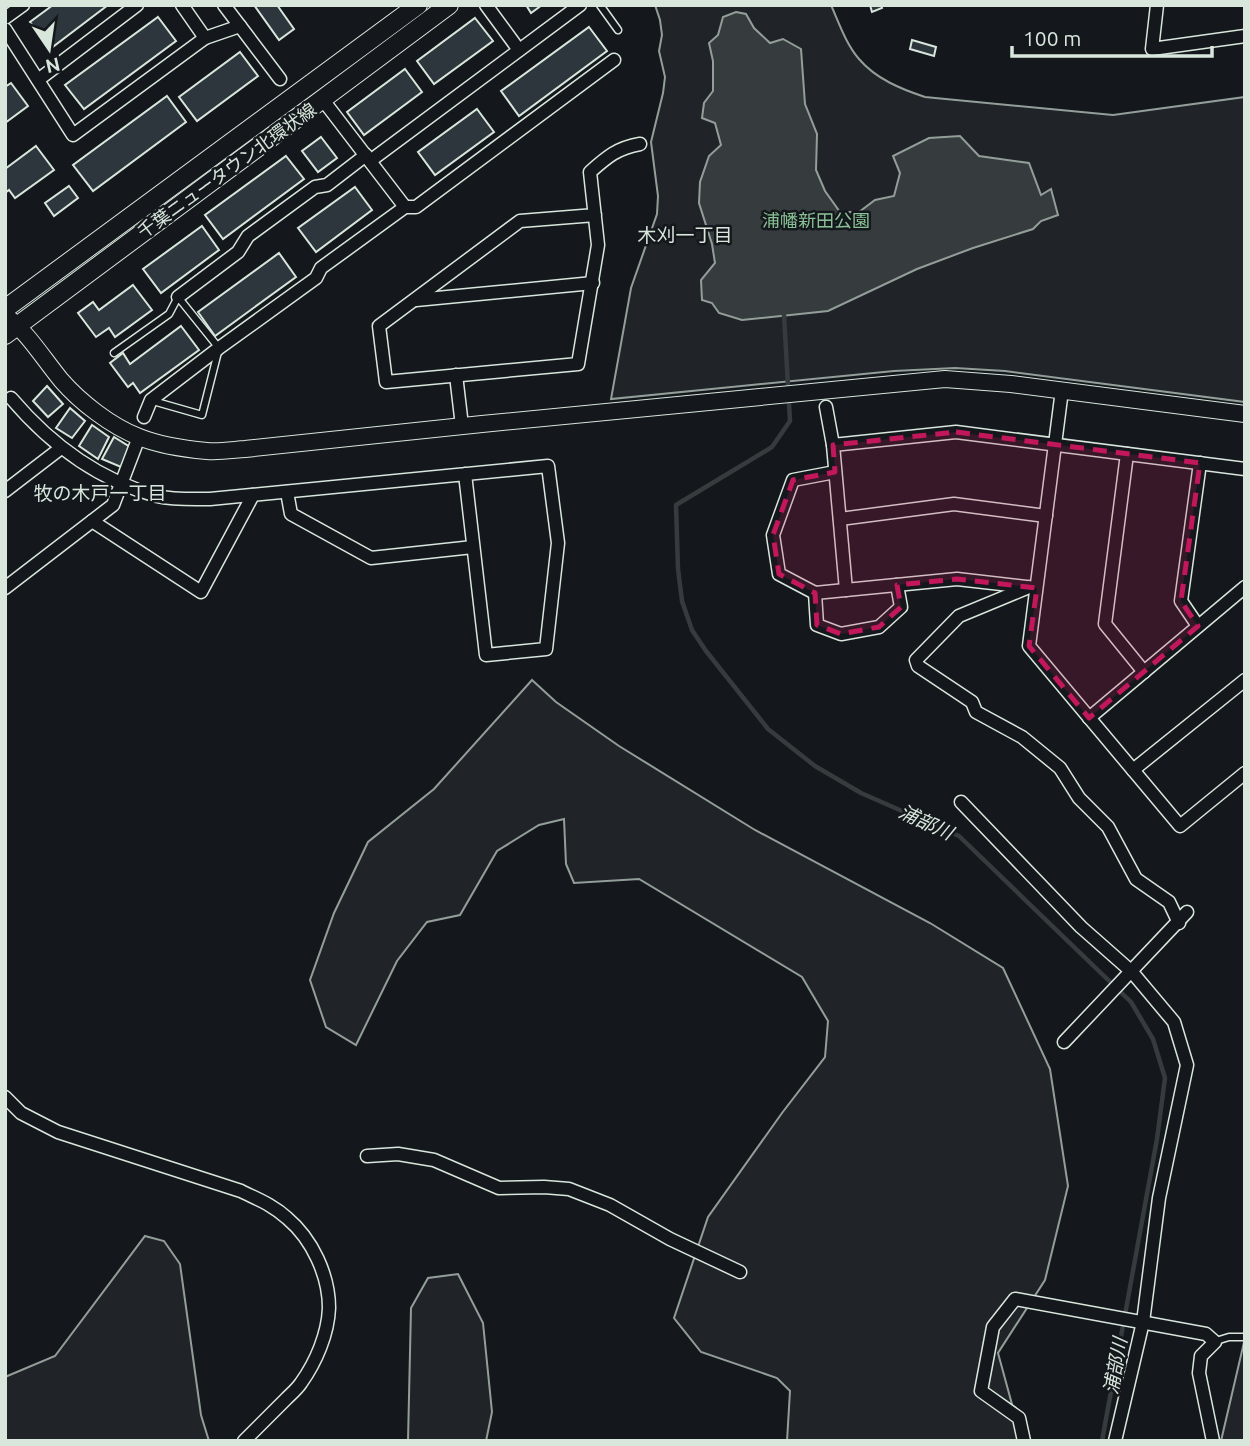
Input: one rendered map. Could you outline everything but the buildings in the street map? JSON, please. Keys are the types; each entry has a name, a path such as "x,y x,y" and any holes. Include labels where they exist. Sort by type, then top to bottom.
{"main road":[{"name":"千葉ニュータウン北環状線","path":"9,313 418,5"},
{"name":"千葉ニュータウン北環状線","path":"9,313 324,100 449,5"}],"street":[{"path":"5,18 23,5"},
{"path":"38,80 137,5"},
{"path":"182,5 205,38"},
{"path":"224,5 280,79"},
{"path":"486,5 519,50"},
{"path":"178,297 238,253 248,236 315,187 327,184 368,158 580,5"},
{"path":"1157,5 1153,49 1245,36"},
{"path":"5,29 73,135 205,38 240,26"},
{"path":"144,417 151,400 316,278 321,268 405,207 416,207 614,60"},
{"path":"324,100 405,207"},
{"path":"595,215 520,222 379,326 386,382 578,364 598,245 595,215 590,172 610,154 639,144"},
{"path":"414,300 593,283"},
{"path":"9,313 63,382 106,418 139,436 180,447 209,451 945,379 1011,384 1245,414"},
{"path":"456,375 462,426"},
{"path":"1062,390 1046,516 1033,588 1029,646 1180,826 1245,773"},
{"path":"12,398 29,419 80,463 158,496 178,499 211,499 288,492 465,474 548,466 558,544 546,649 486,655 465,474"},
{"path":"826,407 833,445 846,590"},
{"path":"833,445 956,432 1245,469"},
{"path":"5,588 113,505 139,436"},
{"path":"5,491 61,448"},
{"path":"1127,454 1105,624 1144,672"},
{"path":"1198,626 1181,601 1200,463"},
{"path":"835,472 793,480 773,535 779,575 815,593 957,579 1033,588"},
{"path":"288,492 291,514 372,558 473,547"},
{"path":"92,521 201,592 253,495"},
{"path":"840,519 954,504 1046,516"},
{"path":"815,593 817,625 841,634 879,627 886,621 901,607 897,585"},
{"path":"1089,718 1245,587"},
{"path":"1033,588 959,616 916,660 918,666 972,702 976,712 1021,737 1060,768 1079,798 1108,827 1136,879 1170,902 1179,923"},
{"path":"1133,771 1245,680"},
{"path":"961,802 1081,927 1132,971 1174,1022 1187,1065 1159,1198 1143,1322 1115,1441"},
{"path":"1064,1042 1187,912"},
{"path":"5,1097 21,1113 58,1132 240,1191 269,1204 288,1219 308,1241 320,1265 326,1288 329,1308 325,1333 300,1384 244,1441"},
{"path":"368,1156 398,1154 434,1160 499,1188 569,1189 610,1205 670,1239 740,1272"},
{"path":"1024,1441 1019,1418 981,1391 993,1327 1015,1299 1206,1334 1215,1342 1201,1356 1199,1373 1213,1441"}],"lane":[{"path":"600,5 618,30"},
{"path":"114,353 169,314 178,297 219,348 202,415 151,400"},
{"path":"1215,1342 1229,1337 1245,1337"}],"highlighted area":[{"path":"956,432 1200,463 1181,601 1198,626 1089,718 1029,646 1037,588 957,579 897,585 901,607 879,627 841,634 817,625 815,593 779,574 773,535 793,480 835,472 833,445"}],"green space":[{"name":"浦幡新田公園","path":"655,5 831,5 850,47 866,66 889,82 925,97 1113,115 1245,97 1245,402 1005,371 955,368 894,371 611,399 631,288 657,214 658,196 651,142 665,77 659,51 662,35 660,20"},
{"path":"532,680 556,702 619,746 755,830 930,923 1003,968 1050,1069 1068,1186 1045,1280 998,1353 1022,1441 787,1441 790,1391 777,1378 701,1352 674,1318 708,1217 825,1057 828,1021 802,977 639,879 574,883 566,864 564,819 539,825 497,851 460,915 427,922 397,961 356,1045 326,1027 310,980 334,913 368,842 434,789"},
{"path":"145,1236 164,1241 180,1264 201,1415 209,1441 5,1441 5,1377 55,1356"},
{"path":"458,1274 483,1323 492,1412 486,1441 408,1441 411,1308 428,1278"},
{"path":"1245,1338 1245,1441 1221,1441"}],"shaded area":[{"path":"736,12 746,14 754,28 770,43 783,39 801,49 805,104 817,134 816,170 825,191 840,212 859,212 875,200 894,196 900,173 893,156 929,138 960,136 979,156 1029,163 1041,195 1051,189 1058,215 1041,221 1033,229 917,269 828,311 742,320 719,313 712,303 702,300 701,280 715,263 699,203 700,182 709,156 721,145 715,123 702,118 704,103 713,91 713,61 709,43 718,35 723,17"}],"waterway":[{"name":"浦部川","path":"784,315 790,421 772,447 676,505 682,601 692,630 706,651 768,729 815,766 861,793 959,836 1131,1002 1153,1039 1165,1078 1157,1139 1102,1441"}],"district":[{"name":"木刈一丁目","path":"685,235"},
{"name":"牧の木戸一丁目","path":"100,493"}]}
